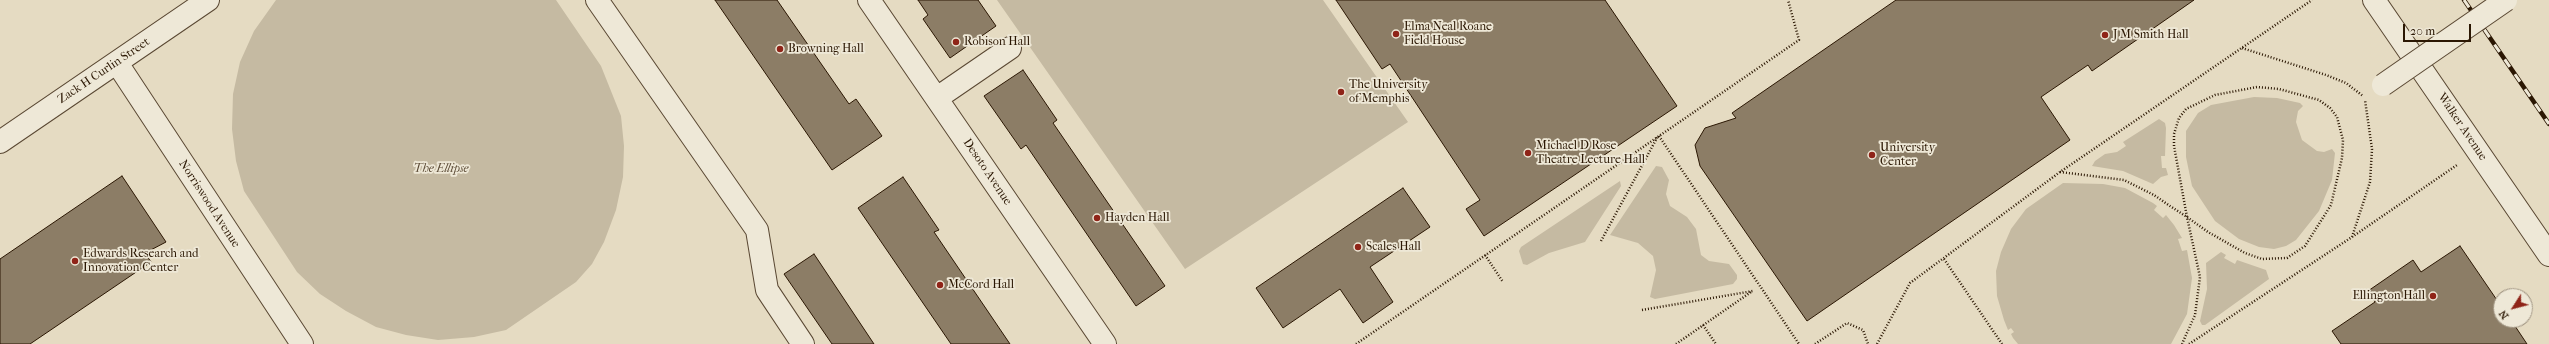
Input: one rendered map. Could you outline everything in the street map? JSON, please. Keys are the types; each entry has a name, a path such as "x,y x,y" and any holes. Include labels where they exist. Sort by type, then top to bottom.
{"street":[{"name":"Zack H Curlin Street","path":"0,142 208,0"},
{"path":"596,0 757,230 767,290 803,344"},
{"name":"Desoto Avenue","path":"869,0 1105,344"},
{"name":"Walker Avenue","path":"2374,0 2549,255"},
{"path":"2383,85 2506,0"},
{"path":"937,98 1010,48"},
{"name":"Norriswood Avenue","path":"117,63 302,344"}],"path":[{"path":"1356,344 1799,40 1788,0"},
{"path":"1877,344 1910,283 2060,172 2312,0"},
{"path":"2242,48 2326,75 2346,83 2365,98 2372,149 2370,182 2352,238"},
{"path":"2060,172 2124,180 2154,194 2187,218 2227,244 2262,259 2277,260 2296,254 2306,246 2331,205 2337,185 2343,140 2338,117 2330,108 2319,100 2279,89 2257,87 2215,95 2186,109 2179,118 2174,134 2174,146 2187,218 2200,277 2195,315 2182,344"},
{"path":"1600,241 1659,136"},
{"path":"1659,136 1799,344"},
{"path":"2189,344 2352,238 2457,165"},
{"path":"1485,255 1503,282"},
{"path":"1944,259 2002,344"},
{"path":"1642,310 1753,291 1676,344"},
{"path":"1815,344 1847,323 1863,330 1868,344"},
{"path":"1703,325 1716,344"}],"green space":[{"name":"The Ellipse","path":"276,0 556,0 601,66 621,116 624,146 623,177 616,210 604,242 592,264 576,282 506,330 474,337 438,340 406,335 376,327 346,311 320,294 297,272 244,191 236,161 232,129 233,94 240,62 254,31"},
{"path":"997,0 1323,0 1408,122 1185,269"},
{"path":"2254,97 2277,98 2300,103 2303,106 2298,111 2296,122 2302,140 2317,151 2324,152 2332,149 2335,153 2332,180 2319,211 2296,240 2286,246 2274,249 2259,247 2239,239 2215,221 2192,186 2186,157 2186,131 2198,113 2211,105"},
{"path":"2159,119 2165,123 2166,128 2165,156 2161,156 2162,168 2166,168 2168,175 2161,177 2153,184 2123,171 2092,166 2095,161 2105,154 2117,152 2126,146 2123,142"},
{"path":"1656,166 1662,167 1669,180 1666,194 1670,206 1687,217 1696,229 1701,255 1709,261 1729,264 1737,275 1737,279 1733,284 1655,299 1650,297 1656,270 1653,256 1638,243 1610,235"},
{"path":"1620,181 1621,186 1585,242 1549,253 1527,265 1523,264 1519,251 1521,247"},
{"path":"2063,183 2103,184 2125,188 2157,206 2154,210 2163,218 2166,215 2174,225 2182,238 2178,239 2182,251 2187,250 2192,278 2187,314 2171,344 2018,344 2013,338 2011,334 2014,332 2011,328 2008,330 1997,296 1996,271 2001,252 2011,229 2026,209"},
{"path":"2221,252 2226,255 2224,258 2235,264 2237,260 2266,270 2269,279 2205,325 2202,325 2200,321 2207,289 2206,263"}],"building":[{"name":"Browning Hall","path":"715,0 777,0 849,104 856,99 882,136 832,170"},
{"name":"Robison Hall","path":"918,0 978,0 996,26 950,58 923,19 928,15"},
{"name":"Michael D Rose Theatre Lecture Hall","path":"1336,0 1605,0 1677,106 1484,236 1466,209 1480,200 1390,64 1382,69"},
{"name":"University Center","path":"1896,0 2194,0 2092,71 2088,65 2041,97 2070,140 1807,321 1700,166 1695,145 1705,128 1736,118 1732,113"},
{"name":"Hayden Hall","path":"1023,70 1057,120 1053,123 1165,286 1136,306 1026,145 1021,149 984,96"},
{"name":"Edwards Research and Innovation Center","path":"122,176 166,242 145,253 151,262 30,344 0,344 0,259"},
{"name":"McCord Hall","path":"903,177 939,230 934,232 1010,344 951,344 858,208"},
{"name":"Scales Hall","path":"1403,188 1430,227 1370,267 1393,302 1363,323 1340,289 1283,328 1256,288"},
{"name":"Ellington Hall","path":"2460,246 2493,294 2493,328 2516,328 2527,344 2341,344 2332,331 2375,302 2368,291 2413,260 2421,272"},
{"path":"814,254 874,344 832,344 784,274"}],"railway":[{"path":"2464,0 2549,124"}],"place":[{"name":"Elma Neal Roane Field House","path":"1396,34"},
{"name":"J M Smith Hall","path":"2105,35"},
{"name":"Robison Hall","path":"956,42"},
{"name":"Browning Hall","path":"780,49"},
{"name":"The University of Memphis","path":"1341,92"},
{"name":"Michael D Rose Theatre Lecture Hall","path":"1528,153"},
{"name":"University Center","path":"1872,155"},
{"name":"Hayden Hall","path":"1097,218"},
{"name":"Scales Hall","path":"1358,247"},
{"name":"Edwards Research and Innovation Center","path":"75,261"},
{"name":"McCord Hall","path":"940,285"},
{"name":"Ellington Hall","path":"2433,296"}]}
